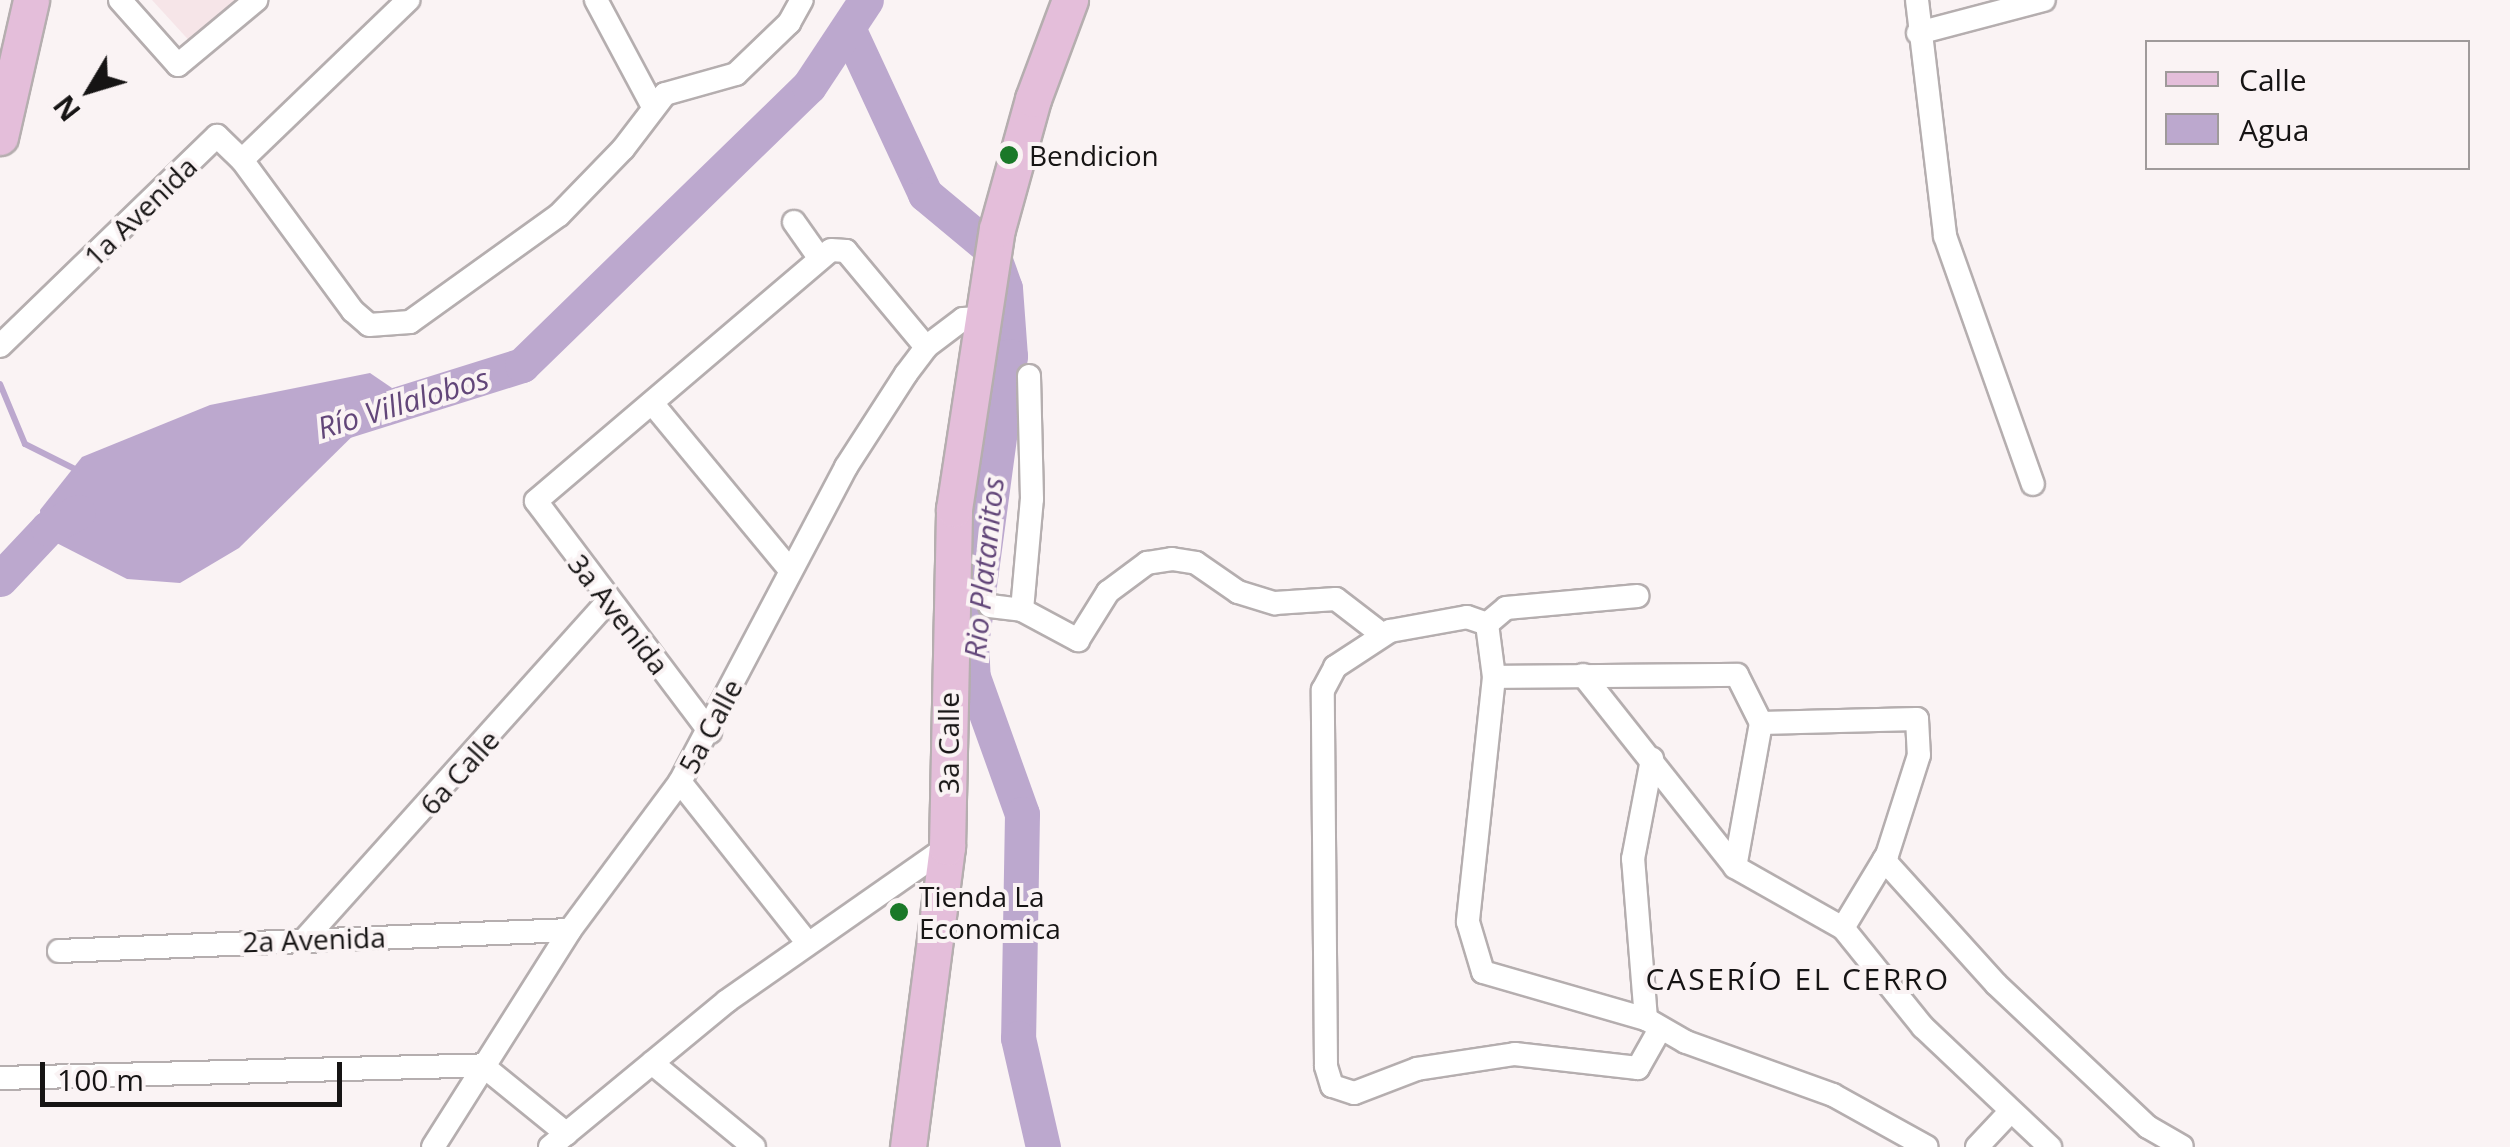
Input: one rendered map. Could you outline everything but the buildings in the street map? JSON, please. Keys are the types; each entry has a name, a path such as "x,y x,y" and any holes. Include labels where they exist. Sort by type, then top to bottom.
{"main road":[{"name":"3a Calle","path":"908,1147 947,847 954,509 997,229 1033,99 1070,0"},
{"path":"0,137 23,10"}],"street":[{"path":"120,0 165,56 183,64 256,0"},
{"path":"408,0 242,160 353,311 369,324 385,326 410,322 468,286 558,215 623,149 652,105 664,94 736,74 789,23 802,0"},
{"path":"596,0 652,105"},
{"path":"1917,0 1945,236 2033,484"},
{"path":"1918,32 2044,0"},
{"name":"1a Avenida","path":"0,346 217,136 242,160"},
{"path":"794,222 818,256"},
{"path":"790,570 652,403 818,256 846,251 926,348"},
{"name":"5a Calle","path":"433,1147 570,930 680,782 710,732 846,467 926,348 963,319 984,318"},
{"path":"1022,610 1032,499 1029,376"},
{"name":"3a Avenida","path":"652,403 541,495 539,510 710,732"},
{"path":"990,606 1022,610 1078,640 1108,592 1147,563 1172,559 1196,563 1238,592 1275,603 1336,599 1383,634"},
{"path":"1487,624 1506,608 1637,596"},
{"name":"6a Calle","path":"305,939 608,601"},
{"path":"1487,624 1467,617 1383,634 1335,667 1323,690 1326,1066 1332,1086 1354,1093 1416,1069 1515,1054 1638,1068 1653,1024 1633,859 1652,759"},
{"path":"1487,624 1494,677 1468,922 1474,957 1497,979 1653,1024 1833,1094 1927,1147"},
{"path":"1583,675 1735,868 1843,928 1923,1027 2008,1113 2050,1147"},
{"path":"1494,677 1737,676 1760,723 1735,868"},
{"path":"1760,723 1917,719 1920,755 1884,860 1843,928"},
{"path":"680,782 806,942"},
{"path":"0,1078 482,1065 558,1141 806,942 947,847"},
{"path":"1884,860 1996,984 2148,1127 2182,1147"},
{"name":"2a Avenida","path":"59,951 570,930"},
{"path":"652,1063 754,1147"},
{"path":"1977,1147 2008,1113"}],"shaded area":[{"path":"152,0 246,0 195,47"}],"water":[{"path":"370,373 392,388 377,412 239,548 180,583 127,579 41,535 40,510 82,457 210,405"}],"waterway":[{"name":"Río Villalobos","path":"334,424 522,365 809,86 866,0"},
{"name":"Rio Platanitos","path":"849,30 925,194 991,249 1005,288 1010,356 971,644 973,677 1022,814 1018,1038 1043,1147"},
{"path":"0,384 25,444 77,470"},
{"name":"Río Villalobos","path":"0,579 48,528 78,512"}],"place":[{"name":"Bendicion","path":"1009,155"},
{"name":"Tienda La Economica","path":"899,912"}],"district":[{"name":"CASERÍO EL CERRO","path":"1798,979"}]}
